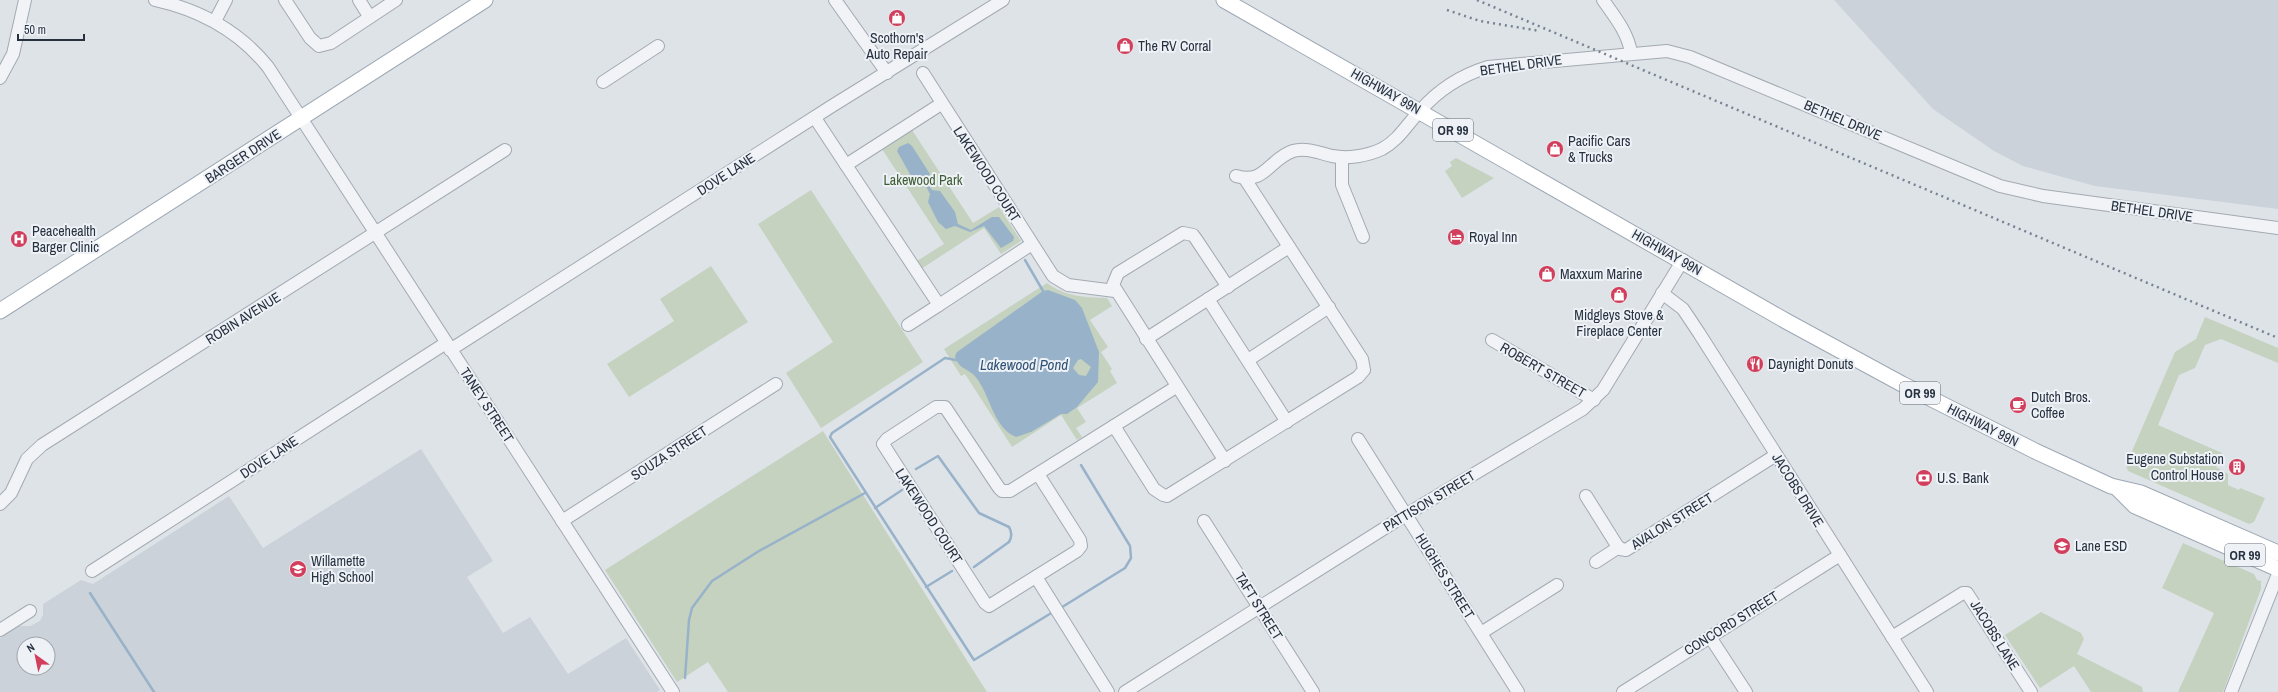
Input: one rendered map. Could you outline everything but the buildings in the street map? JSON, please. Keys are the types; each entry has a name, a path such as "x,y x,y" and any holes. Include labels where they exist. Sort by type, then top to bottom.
{"main road":[{"name":"BARGER DRIVE","path":"0,311 486,0"},
{"name":"HIGHWAY 99N","path":"1224,0 1682,260 1802,330 1902,384 2035,451 2118,489 2142,493 2278,553"},
{"name":"HIGHWAY 99N","path":"2118,489 2135,506 2278,569"}],"street":[{"path":"0,78 14,54 25,0"},
{"name":"TANEY STREET","path":"155,0 189,10 214,21 229,30 257,54 281,84 375,234 673,692"},
{"path":"214,21 226,0"},
{"path":"285,0 310,38 319,46 332,43 369,16 396,0"},
{"path":"359,0 369,16"},
{"path":"835,0 887,73"},
{"name":"DOVE LANE","path":"92,571 1004,0"},
{"path":"1603,0 1624,32 1629,42 1631,53"},
{"path":"603,82 658,46"},
{"name":"BETHEL DRIVE","path":"1420,111 1438,94 1470,73 1488,67 1631,53 1667,51 1690,57 2000,186 2043,196 2278,228"},
{"name":"LAKEWOOD COURT","path":"923,73 941,104 1048,270 1064,283 1115,291"},
{"path":"846,165 941,104"},
{"path":"1114,426 1154,489 1163,496 1174,494 1358,377 1364,370 1362,359 1329,307 1241,177 1261,174 1280,157 1295,150 1313,151 1342,157 1371,154 1383,149 1399,137 1420,111"},
{"path":"815,118 939,305"},
{"name":"ROBIN AVENUE","path":"0,504 14,489 21,469 27,459 42,445 505,150"},
{"path":"1342,157 1342,185 1363,237"},
{"path":"1225,461 1115,291 1113,281 1118,273 1183,233 1193,236 1196,239 1228,287"},
{"path":"908,325 1032,244"},
{"path":"1146,339 1289,247"},
{"name":"PATTISON STREET","path":"1125,692 1407,514 1514,451 1594,400 1603,390 1682,260"},
{"name":"JACOBS DRIVE","path":"1662,293 1684,311 1927,692"},
{"path":"1208,299 1287,422"},
{"path":"1248,360 1329,307"},
{"name":"ROBERT STREET","path":"1492,340 1594,400"},
{"name":"SOUZA STREET","path":"562,521 776,384"},
{"name":"LAKEWOOD COURT","path":"1038,474 1081,543 1077,551 992,604 987,605 883,444 887,439 940,405 948,410 1002,491 1014,490 1038,474 1176,386"},
{"name":"HUGHES STREET","path":"1358,439 1407,514 1518,692"},
{"name":"AVALON STREET","path":"1586,496 1619,547 1626,550 1776,455"},
{"name":"TAFT STREET","path":"1204,521 1313,692"},
{"path":"1596,562 1619,547"},
{"name":"CONCORD STREET","path":"1623,692 1840,555"},
{"path":"2231,692 2278,574"},
{"path":"1036,577 1108,692"},
{"path":"1481,633 1557,585"},
{"name":"JACOBS LANE","path":"1892,637 1963,593 1967,593 2031,692"},
{"path":"0,630 30,611"},
{"path":"1710,637 1746,692"}],"shaded area":[{"path":"1834,0 2278,0 2278,209 2095,186 2023,166 1994,151 1933,109"},
{"name":"Willamette High School","path":"421,449 493,561 467,577 503,633 530,617 568,674 626,638 660,690 657,692 0,692 0,638 18,626 30,626 40,621 43,615 43,604 81,580 93,584 229,496 263,548"}],"green space":[{"name":"Lakewood Park","path":"912,130 973,223 999,207 1021,241 1001,254 984,228 921,269 917,261 944,244 882,149"},
{"path":"1456,158 1494,178 1462,198 1445,171 1452,166 1450,162"},
{"path":"811,190 923,362 821,428 786,373 833,342 758,224"},
{"path":"711,266 748,322 629,397 607,364 674,321 660,299"},
{"name":"Lakewood Pond","path":"1047,283 1068,294 1083,297 1107,298 1112,306 1090,320 1108,347 1101,352 1112,369 1110,371 1117,383 1077,408 1086,422 1076,428 1082,437 1077,440 1061,415 1012,447 965,374 961,376 944,349"},
{"path":"2205,317 2278,348 2278,363 2221,339 2205,345 2195,368 2179,375 2158,425 2222,453 2216,467 2228,474 2228,485 2265,498 2254,522 2249,524 2128,471 2126,465 2175,352 2196,339"},
{"path":"823,431 987,692 728,692 708,662 677,682 605,570"},
{"path":"2183,543 2254,574 2257,580 2261,581 2261,589 2223,692 2178,692 2214,613 2162,588"},
{"path":"2041,612 2081,633 2084,639 2077,654 2142,687 2143,692 2091,692 2074,666 2040,688 2005,635"}],"water":[{"path":"908,143 912,146 930,174 926,182 932,190 940,191 955,212 958,224 971,230 992,217 999,217 1014,237 1013,241 1001,248 984,226 970,232 955,226 946,229 938,222 928,202 930,194 925,184 916,185 897,151 899,147"},
{"name":"Lakewood Pond","path":"1048,290 1075,300 1082,308 1099,352 1098,382 1077,407 1067,414 1061,414 1031,432 1016,437 1008,432 1002,425 996,417 979,382 974,375 958,363 955,356 957,352 1043,291","holes":["1081,359 1091,367 1086,376 1079,375 1073,368 1078,360"]}],"waterway":[{"path":"1025,260 1043,291"},
{"path":"956,360 945,358 832,433 830,437 974,660 1053,612"},
{"path":"916,469 938,456 979,513 1009,527 1011,531 1011,538 1009,542 974,567"},
{"path":"1059,609 1125,568 1131,558 1130,546 1081,465"},
{"path":"875,508 902,490"},
{"path":"685,678 689,620 692,608 712,581 759,551 865,493"},
{"path":"926,587 952,571"},
{"path":"90,593 154,692"}],"railway":[{"path":"1477,0 2278,338"},
{"path":"1447,10 1480,21 1540,31"}],"place":[{"name":"Scothorn's Auto Repair","path":"897,18"},
{"name":"The RV Corral","path":"1125,46"},
{"name":"Pacific Cars & Trucks","path":"1555,149"},
{"name":"Royal Inn","path":"1456,237"},
{"name":"Peacehealth Barger Clinic","path":"19,239"},
{"name":"Maxxum Marine","path":"1547,274"},
{"name":"Midgleys Stove & Fireplace Center","path":"1619,295"},
{"name":"Daynight Donuts","path":"1755,364"},
{"name":"Dutch Bros. Coffee","path":"2018,405"},
{"name":"Eugene Substation Control House","path":"2237,467"},
{"name":"U.S. Bank","path":"1924,478"},
{"name":"Lane ESD","path":"2062,546"},
{"name":"Willamette High School","path":"298,569"}]}
